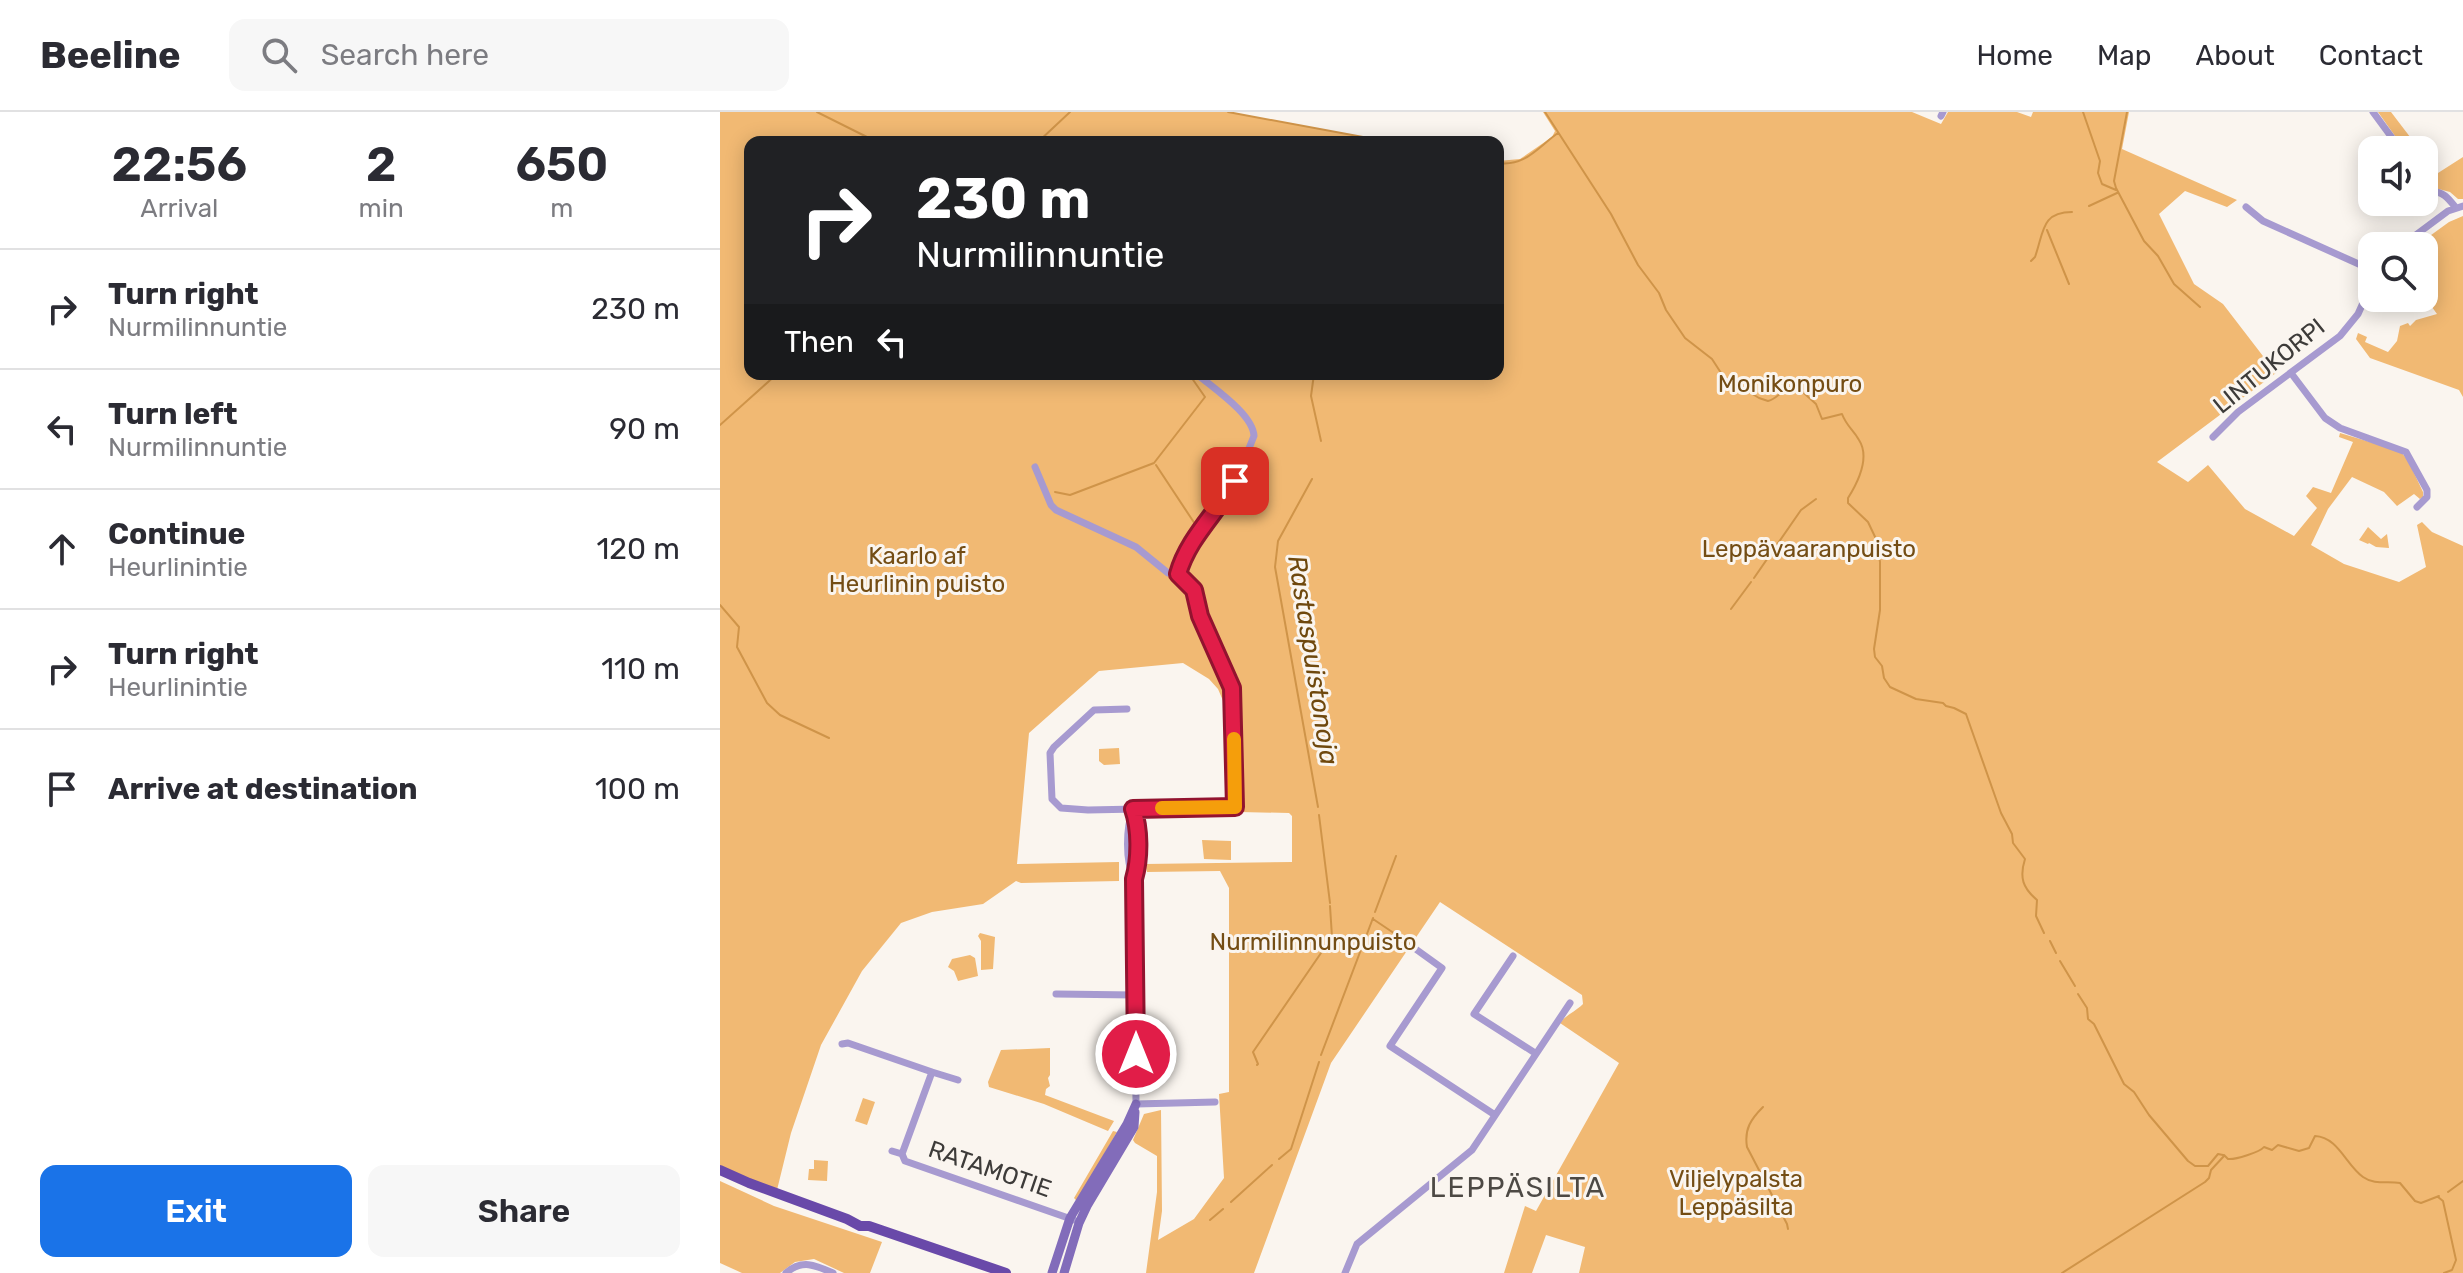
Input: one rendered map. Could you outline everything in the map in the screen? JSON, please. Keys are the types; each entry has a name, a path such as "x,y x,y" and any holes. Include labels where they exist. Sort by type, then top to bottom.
{"main road":[{"path":"720,1170 762,1189 847,1219 858,1219 869,1226 1006,1273"}],"street":[{"path":"2373,112 2391,136"},
{"path":"2422,232 2460,207 2438,192"},
{"path":"2246,207 2263,221 2358,264"},
{"name":"LINTUKORPI","path":"2213,437 2238,412 2346,330 2359,312"},
{"path":"2291,373 2325,418 2340,428 2406,452 2427,490 2427,497 2417,507"},
{"path":"1178,574 1196,537 1228,494 1254,436 1252,425 1246,417 1204,380"},
{"path":"1035,467 1056,510 1136,547 1168,573 1178,574 1194,590 1200,616 1233,696 1235,807 1061,808 1052,799 1050,753 1094,710 1127,709"},
{"path":"1052,1273 1074,1220 1134,1127 1134,879 1129,868 1129,820 1133,809"},
{"path":"1417,950 1442,968 1390,1046 1495,1115"},
{"path":"1513,956 1474,1014 1535,1053"},
{"path":"1056,994 1135,995"},
{"path":"1345,1273 1357,1244 1469,1153 1570,1003"},
{"path":"842,1044 848,1043 958,1080"},
{"path":"902,1154 932,1072"},
{"path":"1136,1104 1215,1102"},
{"name":"RATAMOTIE","path":"892,1151 902,1154 905,1161 1074,1220"},
{"path":"1064,1273 1074,1220"},
{"path":"786,1273 795,1266 808,1264 833,1273"}],"green space":[{"name":"Leppävaaranpuisto","path":"720,112 1227,112 1357,136 744,136 744,380 1504,380 1504,160 1520,159 1552,137 1555,131 1543,112 1912,112 1941,124 1948,112 2017,112 2031,117 2033,112 2129,112 2122,149 2237,200 2227,207 2185,191 2159,214 2194,284 2223,304 2276,373 2157,462 2188,482 2208,465 2245,509 2294,536 2317,508 2306,496 2313,487 2331,493 2353,442 2339,437 2340,433 2400,451 2408,460 2423,497 2420,499 2414,494 2397,506 2384,492 2352,477 2328,509 2311,545 2344,564 2399,582 2426,567 2417,525 2422,522 2432,532 2463,546 2463,1273 1579,1273 1585,1247 1546,1235 1532,1273 1504,1273 1525,1206 1536,1211 1619,1063 1560,1023 1583,1004 1582,995 1440,902 1331,1063 1254,1273 1146,1273 1157,1192 1157,1156 1133,1140 1144,1114 1161,1110 1162,1211 1158,1240 1194,1219 1224,1178 1219,1094 1229,1092 1229,888 1220,871 1147,872 1145,864 1292,862 1292,816 1289,813 1240,812 1238,677 1235,673 1228,673 1221,676 1219,681 1227,694 1227,710 1218,689 1209,679 1183,663 1099,671 1029,733 1017,864 1119,862 1119,881 1016,881 983,904 932,912 901,923 862,971 821,1045 791,1133 776,1194 720,1170"},
{"path":"2378,112 2391,112 2409,136 2395,136"},
{"path":"2463,157 2463,199 2438,189 2438,173"},
{"path":"2463,216 2463,397 2459,390 2370,358 2356,339 2358,333 2367,337 2365,342 2388,352 2397,341 2400,326 2408,323 2410,326 2416,320 2437,314 2438,232 2435,232"},
{"path":"2368,527 2381,539 2387,534 2389,548 2359,540"},
{"path":"1119,748 1120,764 1104,765 1099,761 1099,749"},
{"path":"1202,840 1231,841 1231,860 1204,859"},
{"path":"980,933 995,937 993,969 981,970"},
{"path":"970,955 975,958 978,976 958,981 954,971 948,967 952,959"},
{"path":"1050,1048 1050,1086 1045,1095 1114,1121 1108,1131 1044,1104 989,1087 988,1082 1001,1050"},
{"path":"863,1098 875,1102 867,1125 855,1121"},
{"path":"1113,1131 1117,1132 1077,1201 1074,1198"},
{"path":"814,1160 828,1161 827,1181 808,1180 809,1169 814,1169"},
{"path":"720,1181 774,1206 882,1242 870,1273 844,1273 814,1259 795,1262 780,1273 742,1273 720,1263"}],"waterway":[{"path":"817,112 865,136"},
{"path":"1044,136 1070,112"},
{"path":"1228,112 1358,136"},
{"name":"Monikonpuro","path":"1545,112 1685,338 1712,359 1723,376 1759,398 1768,401 1796,386 1816,404 1822,419 1842,414 1857,436 1863,462 1848,503 1868,522 1877,541 1880,610 1875,657 1890,687 1916,699 1943,703 1966,714 2013,843 2025,859 2022,872 2024,882 2037,900 2036,916 2044,933"},
{"path":"2083,112 2100,161 2098,173 2102,184 2116,190"},
{"path":"2127,112 2114,181 2116,188 2144,241 2158,256 2174,284 2200,307"},
{"path":"1504,163 1524,159 1558,133"},
{"path":"2089,206 2117,193"},
{"path":"2031,261 2049,220 2072,212"},
{"path":"2047,230 2069,284"},
{"path":"720,425 770,380"},
{"path":"1055,492 1070,495 1154,463 1205,397 1193,380"},
{"name":"Rastaspuistonoja","path":"1313,380 1311,396 1321,441"},
{"path":"1156,465 1197,527"},
{"name":"Rastaspuistonoja","path":"1312,479 1278,541 1275,567 1318,807"},
{"path":"1754,578 1801,510 1816,499"},
{"path":"1731,609 1751,582"},
{"path":"720,605 739,627 737,647 767,703 780,715 829,738"},
{"name":"Rastaspuistonoja","path":"1319,815 1330,903"},
{"path":"1375,912 1396,856"},
{"name":"Rastaspuistonoja","path":"1257,1065 1253,1052 1332,937 1330,906"},
{"path":"1321,1055 1373,918"},
{"path":"1373,919 1413,946"},
{"name":"Monikonpuro","path":"2050,941 2056,953"},
{"name":"Monikonpuro","path":"2060,961 2075,986"},
{"name":"Monikonpuro","path":"2078,994 2087,1008 2088,1019 2094,1024 2124,1084 2134,1092 2188,1161 2195,1166 2208,1166 2218,1154 2223,1155"},
{"path":"1279,1159 1291,1149 1319,1062"},
{"path":"1763,1107 1749,1125 1747,1147 1788,1229"},
{"path":"2224,1155 2228,1159 2236,1158 2264,1147 2272,1150 2278,1145 2299,1151 2309,1148 2315,1136 2330,1141 2367,1179 2400,1183 2415,1201 2421,1203 2439,1196"},
{"path":"2062,1273 2205,1182 2224,1156"},
{"path":"1231,1202 1272,1165"},
{"path":"2448,1192 2463,1181"},
{"path":"2438,1197 2443,1201 2456,1260 2452,1270 2444,1273"},
{"path":"1210,1220 1223,1209"}],"slow traffic":[{"path":"1162,808 1235,807 1234,739"}],"district":[{"name":"LEPPÄSILTA","path":"1518,1187"}],"route":[{"path":"1136,1054 1134,879 1137,868 1137,820 1133,809 1235,807 1232,688 1200,616 1194,590 1178,574 1196,537 1235,481"}],"park label":[{"name":"Kaarlo af Heurlinin puisto","path":"917,570"},
{"name":"Nurmilinnunpuisto","path":"1313,942"},
{"name":"Viljelypalsta Leppäsilta","path":"1736,1193"}]}
